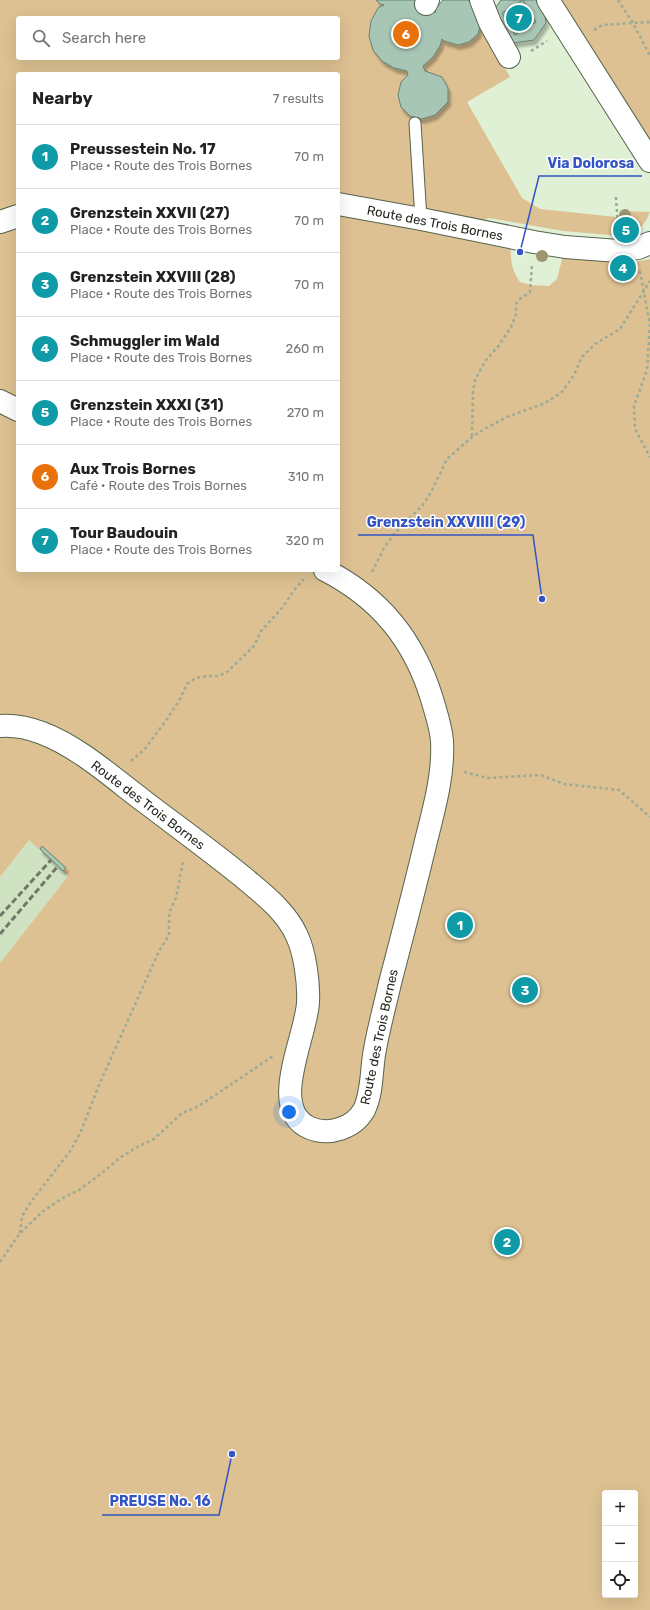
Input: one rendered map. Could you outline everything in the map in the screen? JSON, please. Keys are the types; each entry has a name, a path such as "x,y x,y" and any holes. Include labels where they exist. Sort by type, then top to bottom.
{"street":[{"path":"481,0 490,23 518,55"},
{"path":"548,0 650,161"},
{"name":"Route des Trois Bornes","path":"340,204 534,242 618,251 638,248 650,244"},
{"path":"0,222 16,217"},
{"path":"0,401 16,409"},
{"name":"Route des Trois Bornes","path":"0,726 13,725 42,733 74,749 220,858 269,899 286,918 298,936 304,962 308,1002 306,1022 292,1075 290,1091 292,1108 300,1122 310,1128 326,1132 340,1130 352,1122 363,1111 368,1094 375,1049 434,810 441,767 442,739 428,688 417,659 403,635 382,609 344,579 317,572"}],"lane":[{"path":"415,123 421,219"}],"path":[{"path":"618,0 633,23 650,56"},
{"path":"518,55 570,35 602,25 650,22"},
{"path":"616,197 619,233 618,251"},
{"path":"359,590 395,534 422,506 447,459 472,437 506,417 545,403 562,392 574,375 582,357 595,344 620,329 650,280"},
{"path":"472,437 473,392 476,380 485,361 498,348 511,327 516,314 516,304 530,292 531,285"},
{"path":"643,293 648,309 650,325 647,370 634,406 635,428 650,458"},
{"path":"112,778 144,750 179,702 187,684 196,678 217,676 226,673 254,646 261,631 282,608 294,589 317,572"},
{"path":"441,767 488,778 541,775 564,784 619,790 650,817"},
{"path":"20,1233 22,1216 33,1199 71,1150 81,1131 99,1085 159,951 169,934 169,913 177,892 183,861 188,859"},
{"path":"0,1262 20,1233 42,1212 61,1199 79,1190 139,1146 154,1139 182,1113 195,1108 208,1100 258,1066"}],"shaded area":[{"path":"0,0 376,0 380,4 384,5 373,50 387,64 407,71 408,75 400,86 399,90 401,107 422,119 435,115 448,102 442,77 425,71 423,66 437,51 442,39 458,45 478,34 480,25 510,77 467,102 522,198 540,209 616,217 623,211 650,212 643,225 636,231 622,236 563,231 489,218 474,223 511,246 511,261 515,273 520,282 531,285 549,286 557,279 563,255 613,263 630,263 650,259 650,1610 0,1610 0,963 68,876 29,840 0,877"},
{"path":"560,0 650,0 650,146"},
{"path":"29,840 68,876 0,963 0,877"}],"building":[{"path":"376,0 420,0 431,6 435,13 436,8 443,0 468,0 479,8 481,21 478,34 469,42 458,45 442,39 440,46 433,57 423,66 425,71 442,77 448,88 448,102 435,115 422,119 410,116 401,107 398,95 401,82 408,75 407,71 394,68 382,61 373,50 369,36 371,21 378,8 384,5 380,4"},
{"path":"501,0 540,0 543,2 546,23 534,40 513,43 493,11"},
{"path":"523,0 536,22 515,35 502,13"},
{"path":"42,846 66,868 63,871 40,849"}],"railway":[{"path":"0,916 51,860"},
{"path":"0,934 58,866"}],"place":[{"name":"Tour Baudouin","path":"519,18"},
{"name":"Aux Trois Bornes","path":"406,34"},
{"name":"Grenzstein XXXI (31)","path":"626,230"},
{"name":"Via Dolorosa","path":"520,252"},
{"name":"Schmuggler im Wald","path":"623,268"},
{"name":"Grenzstein XXVIIII (29)","path":"542,599"},
{"name":"Preussestein No. 17","path":"460,925"},
{"name":"Grenzstein XXVIII (28)","path":"525,990"},
{"name":"Grenzstein XXVII (27)","path":"507,1242"},
{"name":"PREUSE No. 16","path":"232,1454"}]}
